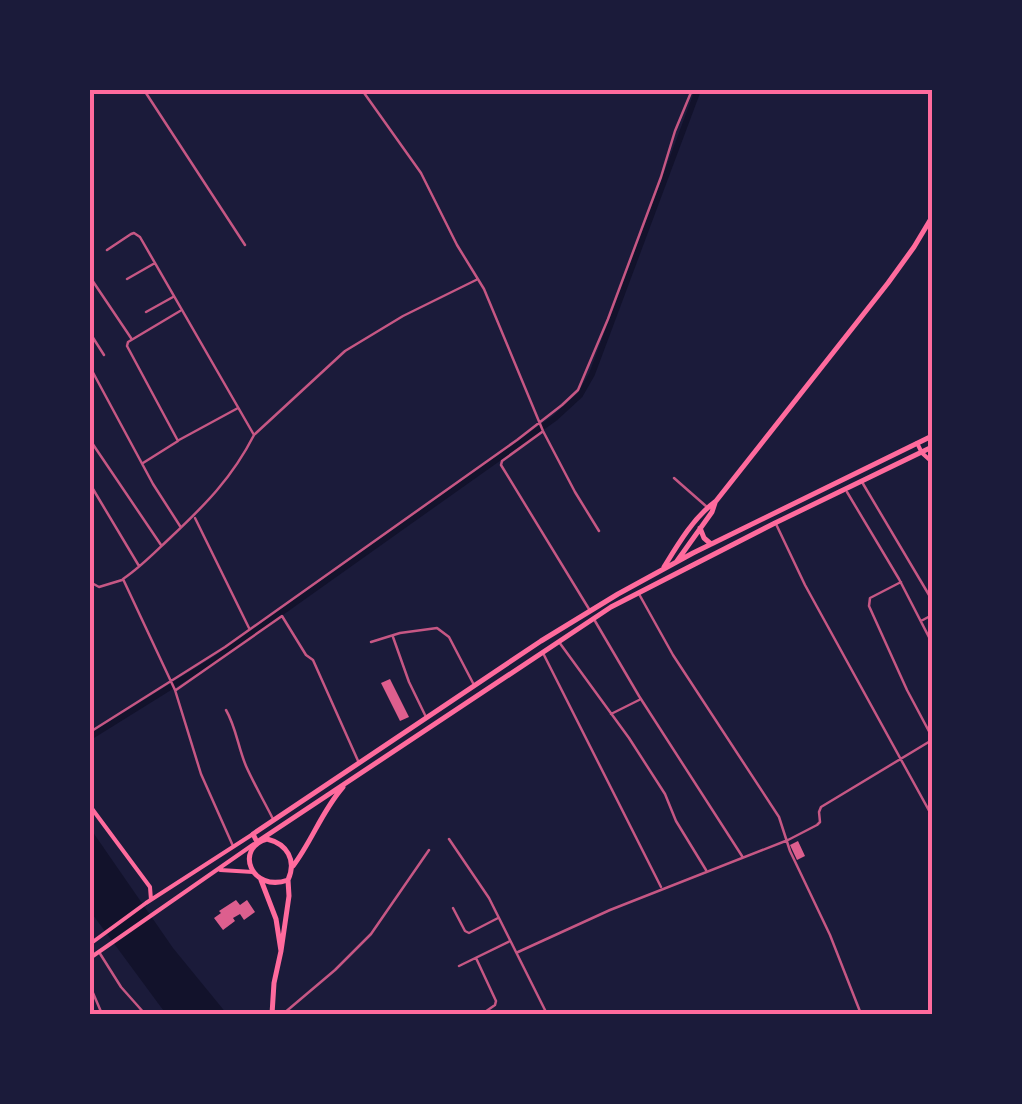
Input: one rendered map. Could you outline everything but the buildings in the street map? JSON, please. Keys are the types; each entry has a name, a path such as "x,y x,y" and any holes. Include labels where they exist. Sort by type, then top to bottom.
{"highway":[{"path":"656,584 662,570 709,509 888,283 932,217"},
{"path":"257,842 253,834 475,686 662,570 917,443 931,441"},
{"path":"281,950 276,919 261,880 253,872 250,854 257,842 542,652 592,614 922,452 931,441"},
{"path":"669,577 709,509"},
{"path":"700,528 711,544"},
{"path":"272,1014 288,880 326,808 352,778"},
{"path":"257,842 278,842 288,852 293,866"},
{"path":"261,880 274,884 288,880"}],"main road":[{"path":"917,443 932,462"},
{"path":"90,806 150,887 164,891"},
{"path":"94,939 253,834"},
{"path":"90,958 257,842"},
{"path":"216,870 253,872"},
{"path":"148,902 150,887"}],"street":[{"path":"144,90 245,244"},
{"path":"362,90 421,173 492,305 543,431 599,531"},
{"path":"90,732 250,629 540,422 578,390 692,90"},
{"path":"107,250 134,232 140,237 254,435"},
{"path":"127,279 155,263"},
{"path":"90,277 131,340"},
{"path":"90,583 106,586 140,567 228,480 254,435 344,351 478,279"},
{"path":"146,312 174,296"},
{"path":"178,441 127,346 182,310"},
{"path":"90,333 104,355"},
{"path":"90,366 181,528"},
{"path":"144,463 238,408"},
{"path":"543,431 501,463 640,699 742,857"},
{"path":"90,440 161,546"},
{"path":"674,478 709,509"},
{"path":"861,481 932,600"},
{"path":"90,484 140,567"},
{"path":"845,488 932,643"},
{"path":"194,516 250,629"},
{"path":"775,522 932,816"},
{"path":"123,579 175,690 201,774 234,848"},
{"path":"518,952 662,889 788,840 817,825 821,807 932,738 868,606 870,598 901,582"},
{"path":"638,592 673,655 778,817 860,1014"},
{"path":"175,690 282,616 313,660 359,764"},
{"path":"921,621 932,616"},
{"path":"371,642 437,628 444,632 475,686"},
{"path":"392,635 427,718"},
{"path":"558,641 665,794 676,821 707,871"},
{"path":"542,652 662,889"},
{"path":"611,714 640,699"},
{"path":"226,710 246,766 274,820"},
{"path":"449,838 500,918 547,1014"},
{"path":"284,1014 371,934 430,850"},
{"path":"453,908 469,933 500,918"},
{"path":"459,966 512,940"},
{"path":"99,952 146,1014"},
{"path":"476,958 496,1002 482,1014"},
{"path":"90,986 102,1014"}],"shaded area":[{"path":"90,828 173,948 227,1014 166,1014 90,911"}],"waterway":[{"path":"90,737 217,658 555,418 580,395 592,374 698,90"}]}
